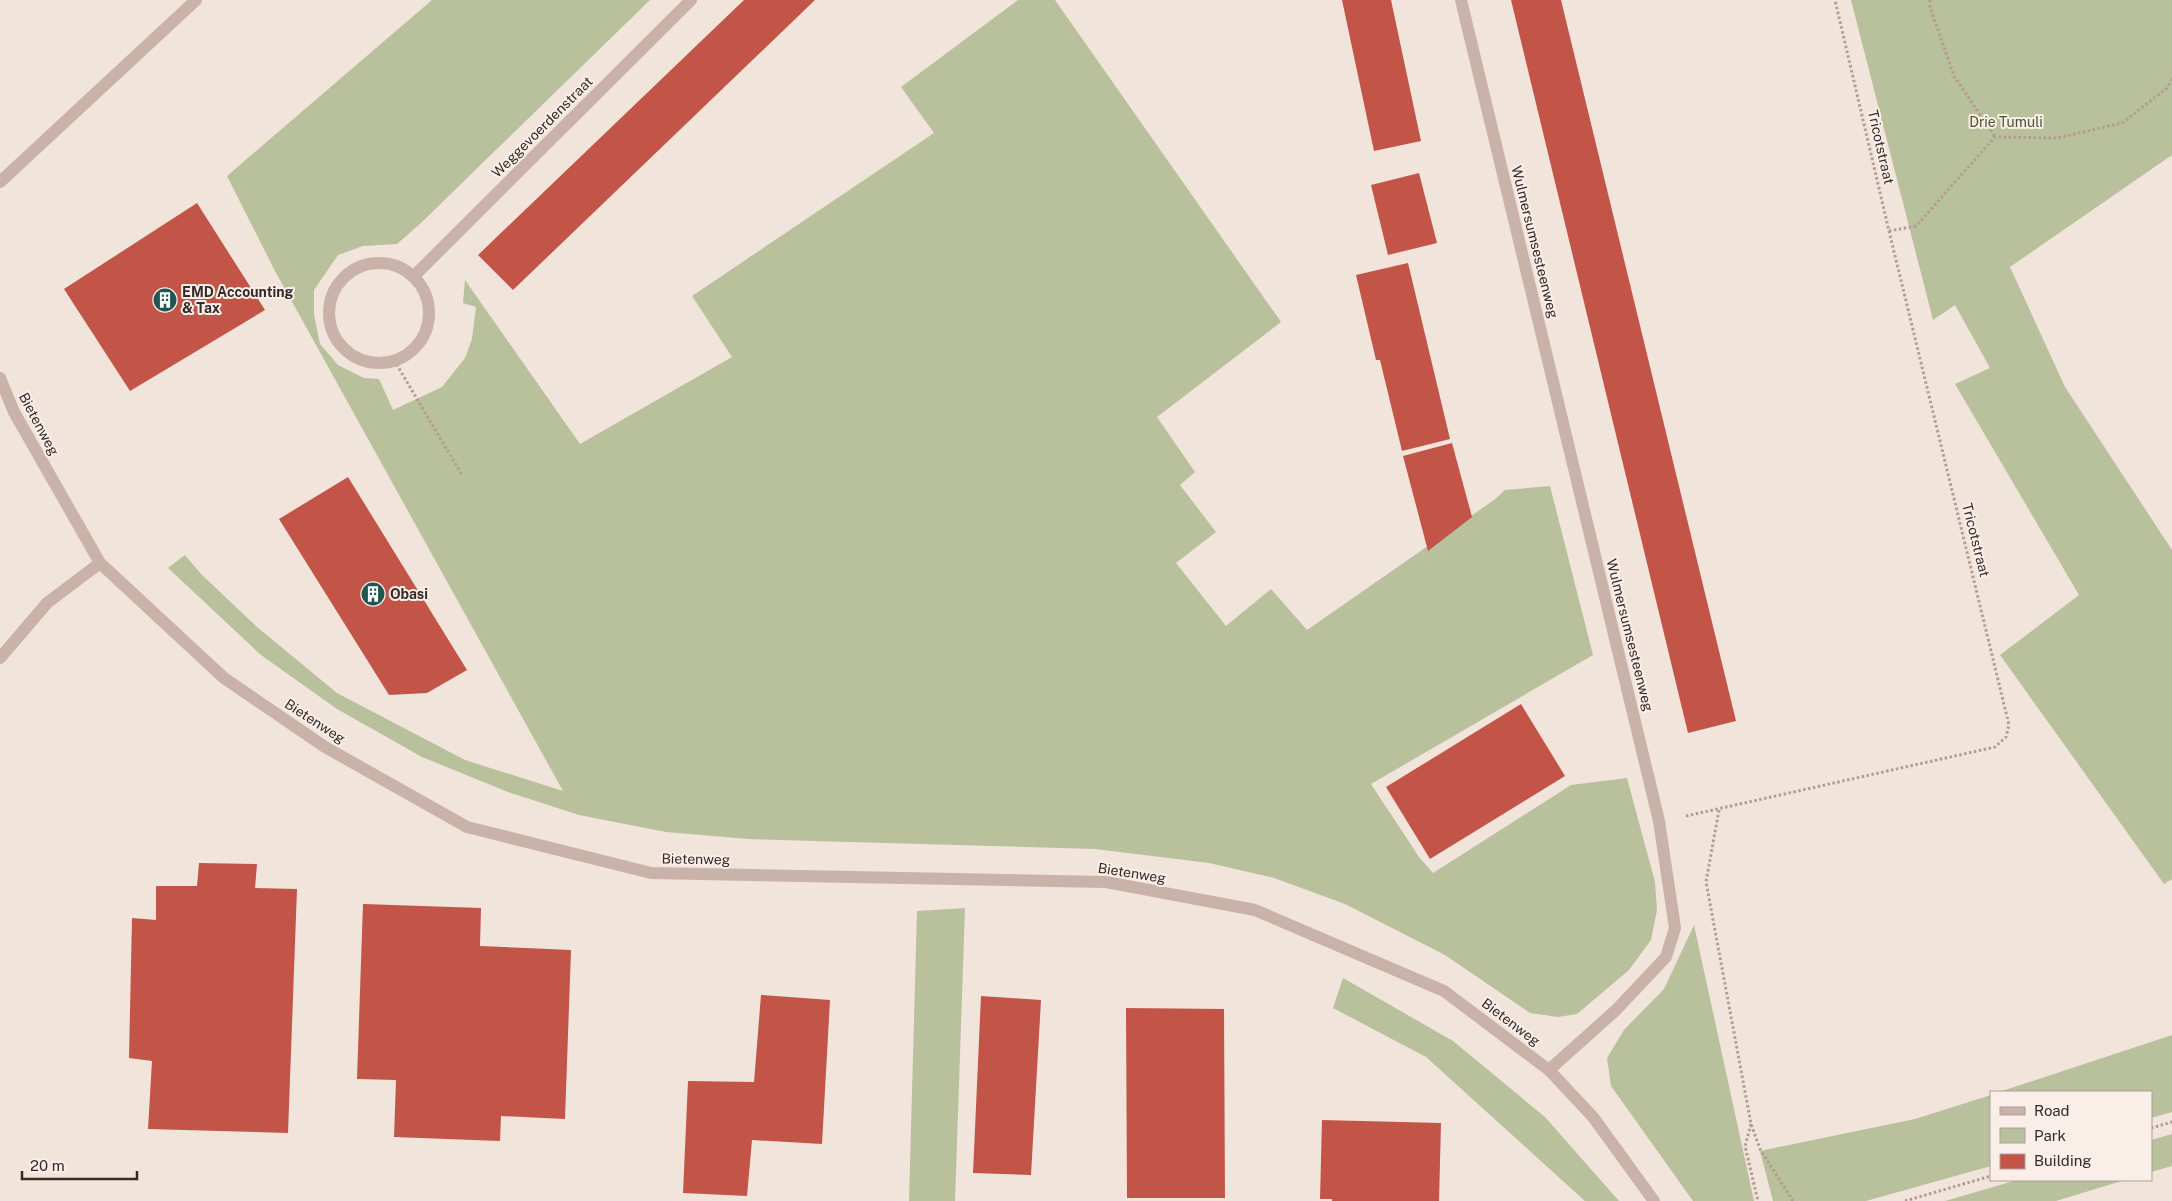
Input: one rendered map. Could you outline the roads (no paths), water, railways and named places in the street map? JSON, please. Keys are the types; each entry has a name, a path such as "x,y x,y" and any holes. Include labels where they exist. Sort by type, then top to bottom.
{"street":[{"path":"0,182 196,0"},
{"name":"Weggevoerdenstraat","path":"414,276 691,0"},
{"name":"Wulmersumsesteenweg","path":"1461,0 1659,821 1675,928 1666,957 1616,1010 1549,1070"},
{"path":"383,262 400,266 414,276 424,289 429,304 429,320 424,336 414,349 401,358 386,363 369,362 354,356 342,347 332,332 328,315 330,298 338,282 350,271 366,264 383,262"},
{"name":"Bietenweg","path":"0,378 14,412 100,563 224,678 325,748 467,826 651,873 1106,882 1255,910 1444,991 1549,1070"},
{"path":"0,658 47,603 100,563"},
{"path":"1549,1070 1593,1117 1654,1201"}],"place":[{"name":"EMD Accounting & Tax","path":"165,300"},
{"name":"Obasi","path":"373,594"}],"park label":[{"name":"Drie Tumuli","path":"2006,122"}]}
